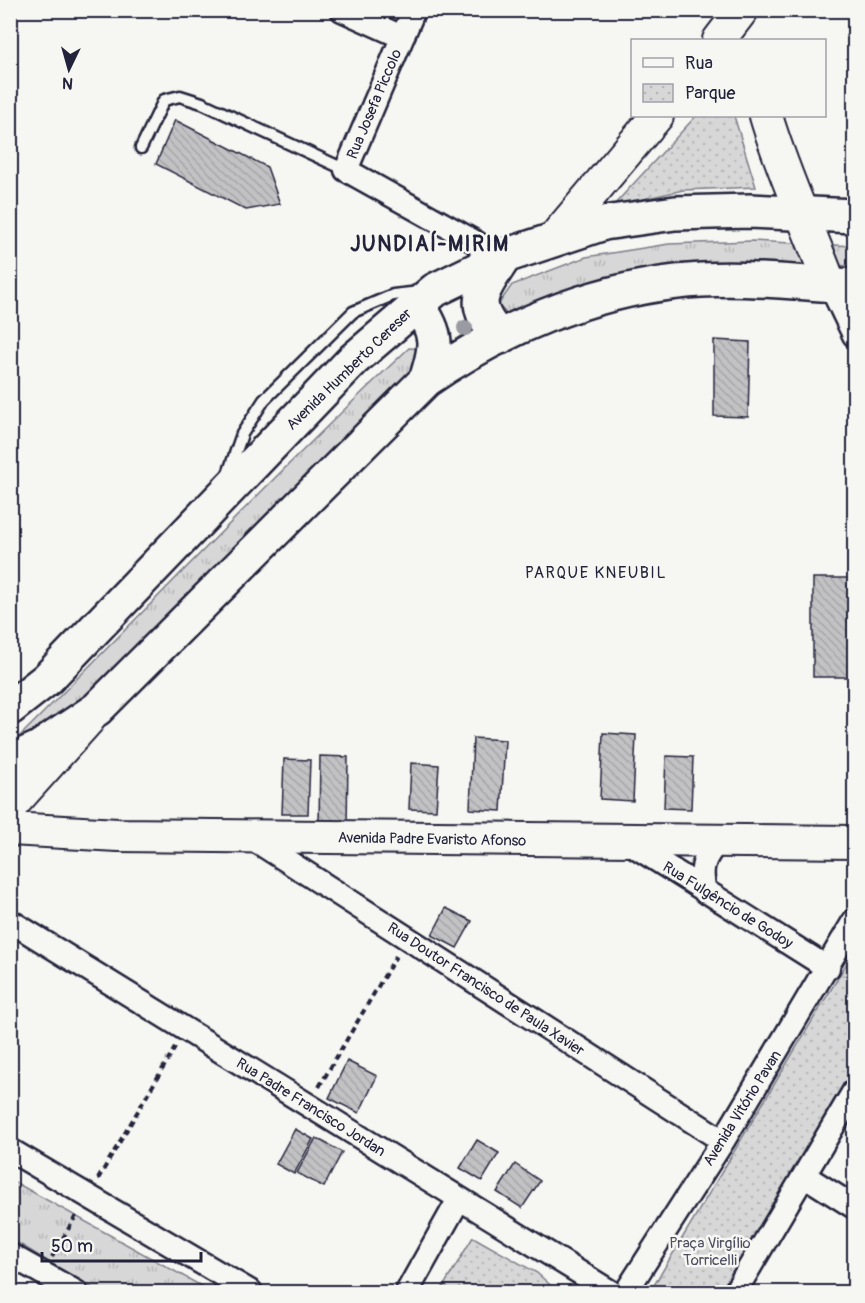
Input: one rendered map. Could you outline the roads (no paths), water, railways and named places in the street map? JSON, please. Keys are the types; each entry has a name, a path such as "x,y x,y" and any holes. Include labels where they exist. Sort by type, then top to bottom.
{"main road":[{"name":"Avenida Humberto Cereser","path":"10,708 47,679 353,360 426,297 498,260 555,237 604,222 675,213 750,211 855,216"},
{"path":"498,260 481,303 484,320 500,337"},
{"path":"10,761 39,748 97,709 426,381 454,361 500,337 584,301 623,290 679,281 733,280 842,285"},
{"path":"426,297 435,335 435,350 426,381"}],"street":[{"path":"342,10 402,37"},
{"name":"Rua Josefa Piccolo","path":"414,10 346,170 477,243 498,260"},
{"path":"555,237 656,117"},
{"path":"766,117 785,176 842,285 855,336"},
{"path":"10,807 46,770 97,709"},
{"name":"Avenida Padre Evaristo Afonso","path":"10,829 118,835 628,842 855,842"},
{"name":"Rua Doutor Francisco de Paula Xavier","path":"249,836 723,1141"},
{"name":"Rua Fulgêncio de Godoy","path":"628,842 828,968"},
{"path":"705,892 701,874 702,863 718,842"},
{"name":"Rua Padre Francisco Jordan","path":"10,921 611,1293"},
{"name":"Avenida Vitório Pavan","path":"626,1293 723,1141 855,921"},
{"path":"735,1293 855,1091"},
{"path":"10,1150 251,1293"},
{"path":"805,1176 855,1207"},
{"path":"407,1293 459,1199"},
{"path":"10,1255 76,1293"}],"lane":[{"path":"141,148 164,100 180,96 202,103 346,170"}],"district":[{"name":"JUNDIAÍ-MIRIM","path":"430,244"},
{"name":"PARQUE KNEUBIL","path":"596,572"}],"park label":[{"name":"Praça Virgílio Torricelli","path":"710,1252"}]}
